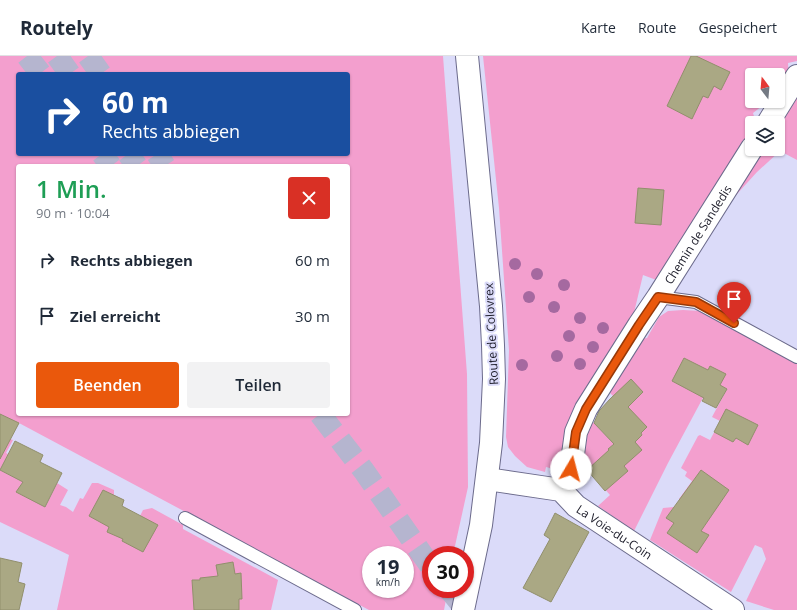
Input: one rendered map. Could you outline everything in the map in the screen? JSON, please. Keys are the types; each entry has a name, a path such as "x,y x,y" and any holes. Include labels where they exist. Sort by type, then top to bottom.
{"street":[{"name":"Route de Colovrex","path":"463,610 482,525 491,443 494,379 489,290 467,56"},
{"path":"772,116 797,76"},
{"name":"Chemin de Sandedis","path":"561,490 571,469 576,432 586,409 747,156"},
{"path":"487,479 561,490"},
{"name":"La Voie-du-Coin","path":"561,490 576,506 733,610"}],"lane":[{"path":"658,297 696,302 797,357"},
{"path":"185,518 355,610"}],"shaded area":[{"path":"0,56 443,56 467,374 468,487 455,546 422,546 422,598 446,598 444,610 369,610 19,423 10,439 13,440 6,453 8,454 0,470"},
{"path":"483,56 797,56 797,61 788,63 789,78 785,84 785,68 745,68 745,108 759,108 753,113 754,116 745,116 745,146 659,281 643,275 632,321 562,471 546,467 545,472 527,467 508,447 506,437 509,350 499,208"},
{"path":"797,89 797,160 785,154 785,116 782,116"},
{"path":"757,156 775,156 757,172 727,205"},
{"path":"668,311 701,311 797,363 797,610 774,610 746,601 766,559 762,548 755,545 731,592 650,540 663,508 674,507 681,511 686,504 679,499 692,481 685,476 687,472 681,468 698,436 700,435 710,440 720,421 712,417 727,389 712,381 668,463 634,531 598,506 610,495 582,464 584,429 591,420 614,444 608,449 617,458 642,435 609,400 613,396 605,388 636,340 647,338 659,317"},
{"path":"0,470 23,482 17,492 45,507 57,483 68,490 60,505 73,512 80,498 83,499 92,483 98,483 114,490 114,495 124,500 117,514 140,516 143,510 152,508 183,525 183,529 278,580 271,610 57,610 69,555 0,522"}],"building":[{"path":"691,56 696,56 730,72 721,90 714,86 708,98 703,96 692,119 667,106"},
{"path":"638,188 664,190 661,225 635,223"},
{"path":"684,358 708,370 710,366 726,374 720,385 727,389 716,408 702,401 704,398 672,381"},
{"path":"631,379 643,392 628,407 647,427 635,442 642,450 624,466 628,471 605,491 587,470 614,444 594,423 599,411"},
{"path":"726,409 758,425 748,445 736,438 733,442 714,432"},
{"path":"0,414 19,423 0,459"},
{"path":"15,441 43,455 40,462 62,473 45,507 16,492 23,482 0,470"},
{"path":"701,470 729,490 701,531 709,535 697,553 667,533 674,523 666,518"},
{"path":"103,490 124,500 122,506 158,525 143,552 122,541 123,539 107,532 109,527 89,516"},
{"path":"555,513 589,532 551,602 523,588 550,539 544,535"},
{"path":"0,558 22,563 18,582 25,584 19,610 0,610"},
{"path":"233,562 235,574 241,573 242,599 239,599 239,610 194,610 192,580 200,580 200,578 218,576 216,565"}],"tunnel":[{"path":"27,56 39,72"},
{"path":"57,56 69,72"},
{"path":"88,56 100,72"},
{"path":"104,156 110,164"},
{"path":"130,156 136,164"},
{"path":"158,156 164,164"},
{"path":"322,416 364,471 422,554"},
{"path":"456,598 466,610"}],"route":[{"path":"571,469 576,432 586,409 658,297 696,302 734,323"}]}
